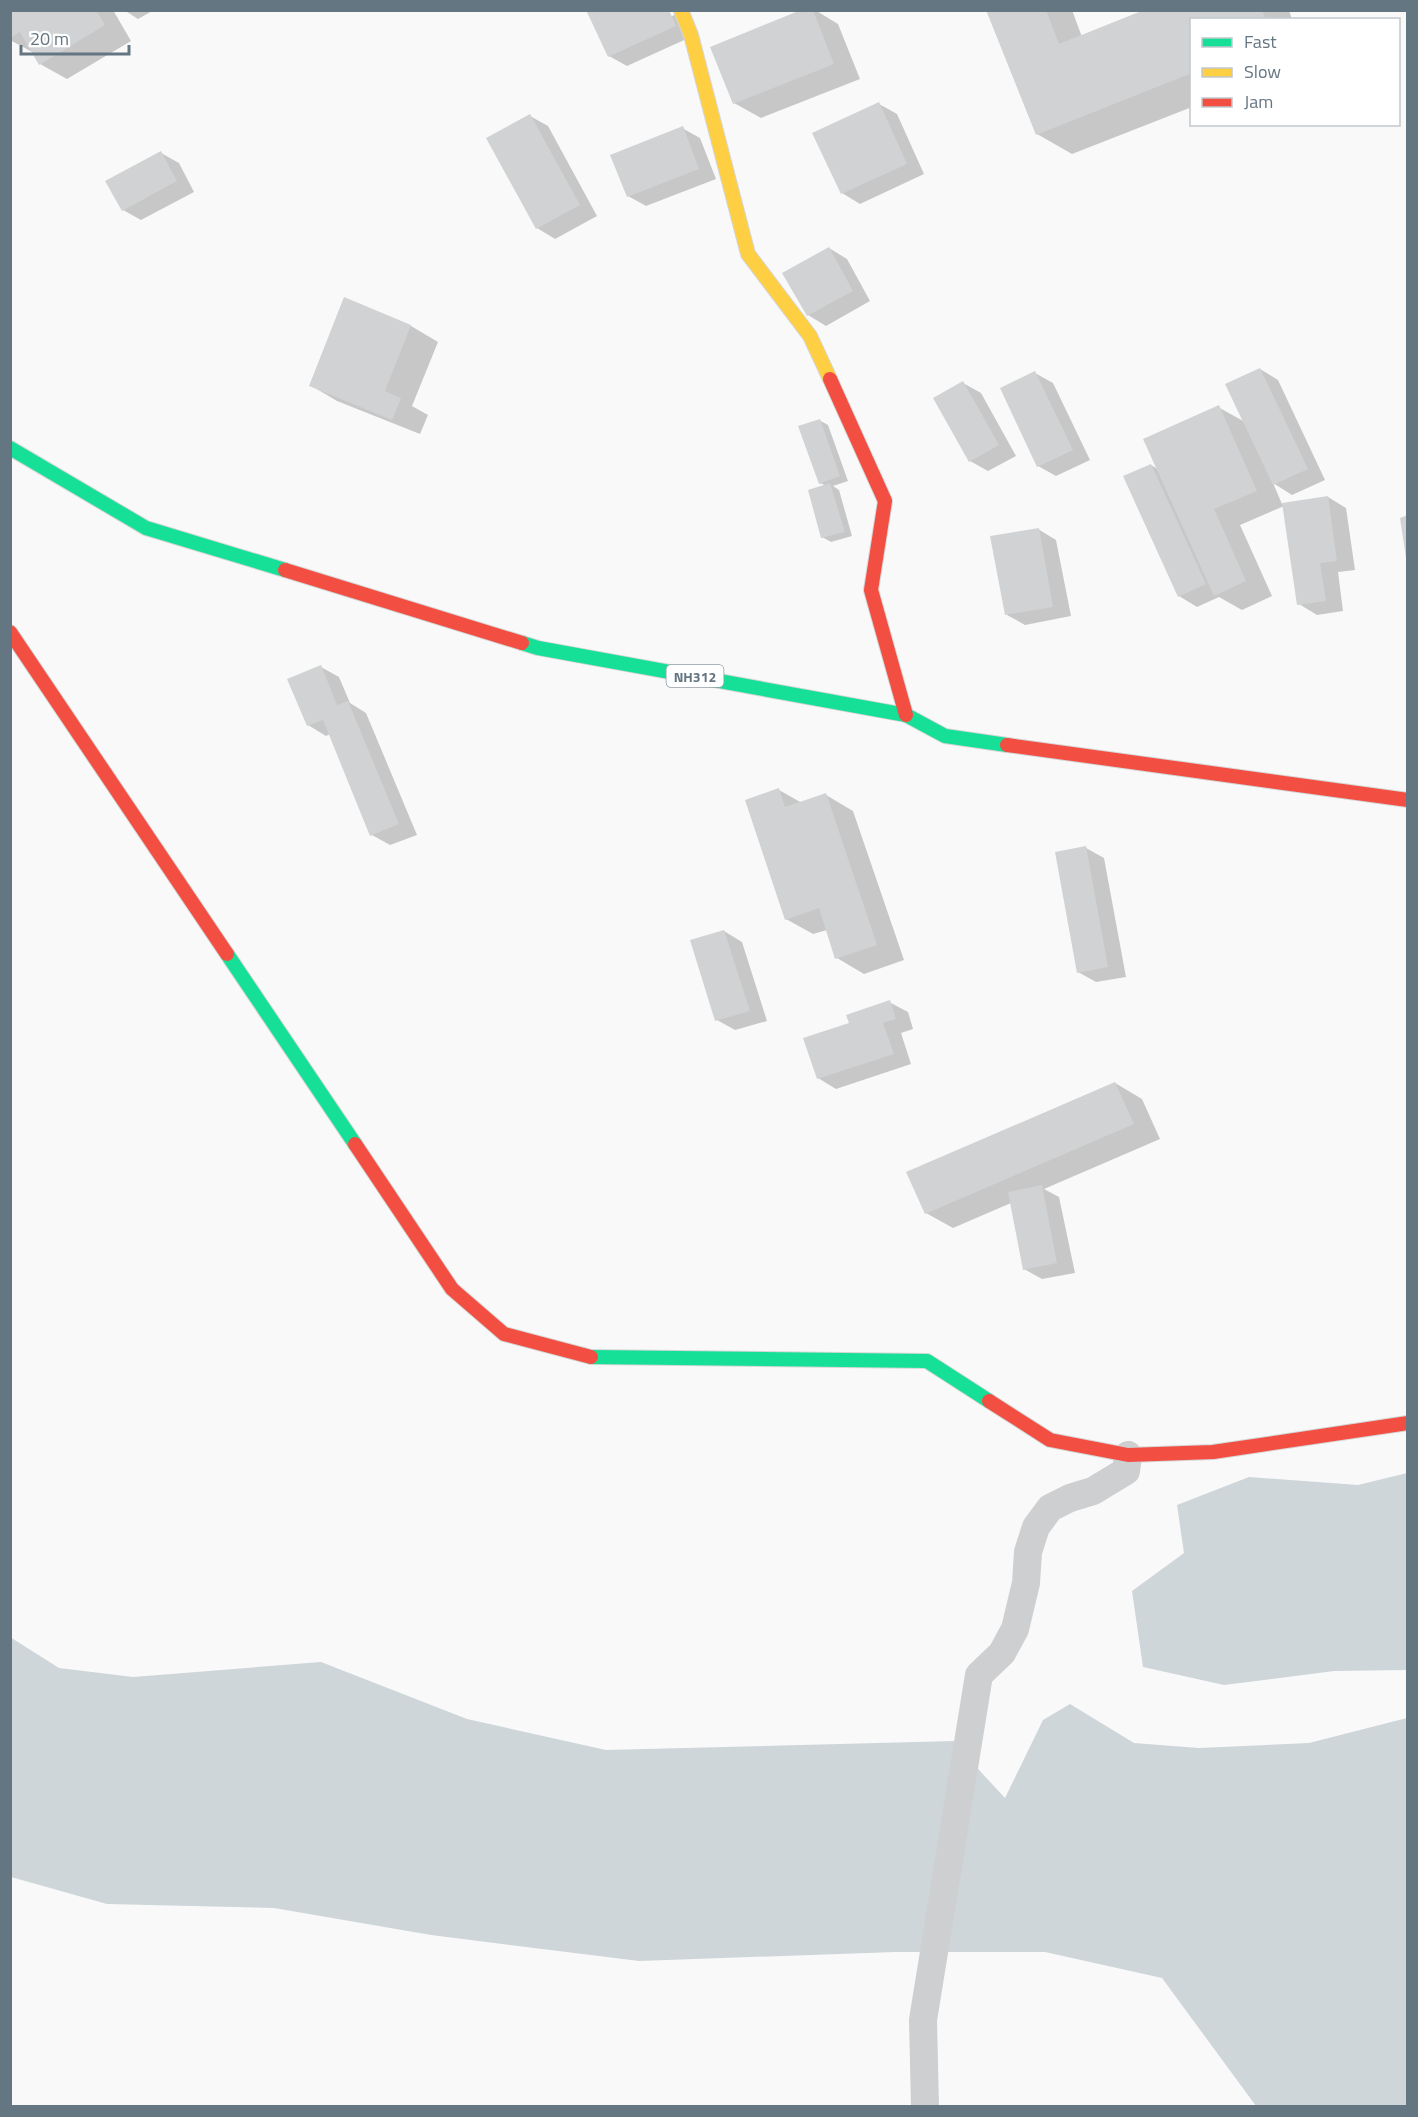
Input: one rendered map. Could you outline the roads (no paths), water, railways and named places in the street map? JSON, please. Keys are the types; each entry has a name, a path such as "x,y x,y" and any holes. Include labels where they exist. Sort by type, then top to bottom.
{"main road":[{"path":"681,10 691,34 748,254 810,336 885,501 871,590 906,715"},
{"name":"NH312","path":"10,448 146,528 527,645 906,715 945,736 1407,800"},
{"path":"10,632 452,1289 504,1334 587,1357 927,1361 1050,1440 1128,1455 1213,1452 1407,1423"}],"street":[{"path":"925,2106 923,2020 979,1675 1002,1653 1015,1629 1026,1583 1028,1552 1036,1527 1050,1508 1070,1498 1093,1491 1126,1471 1128,1455"}]}
